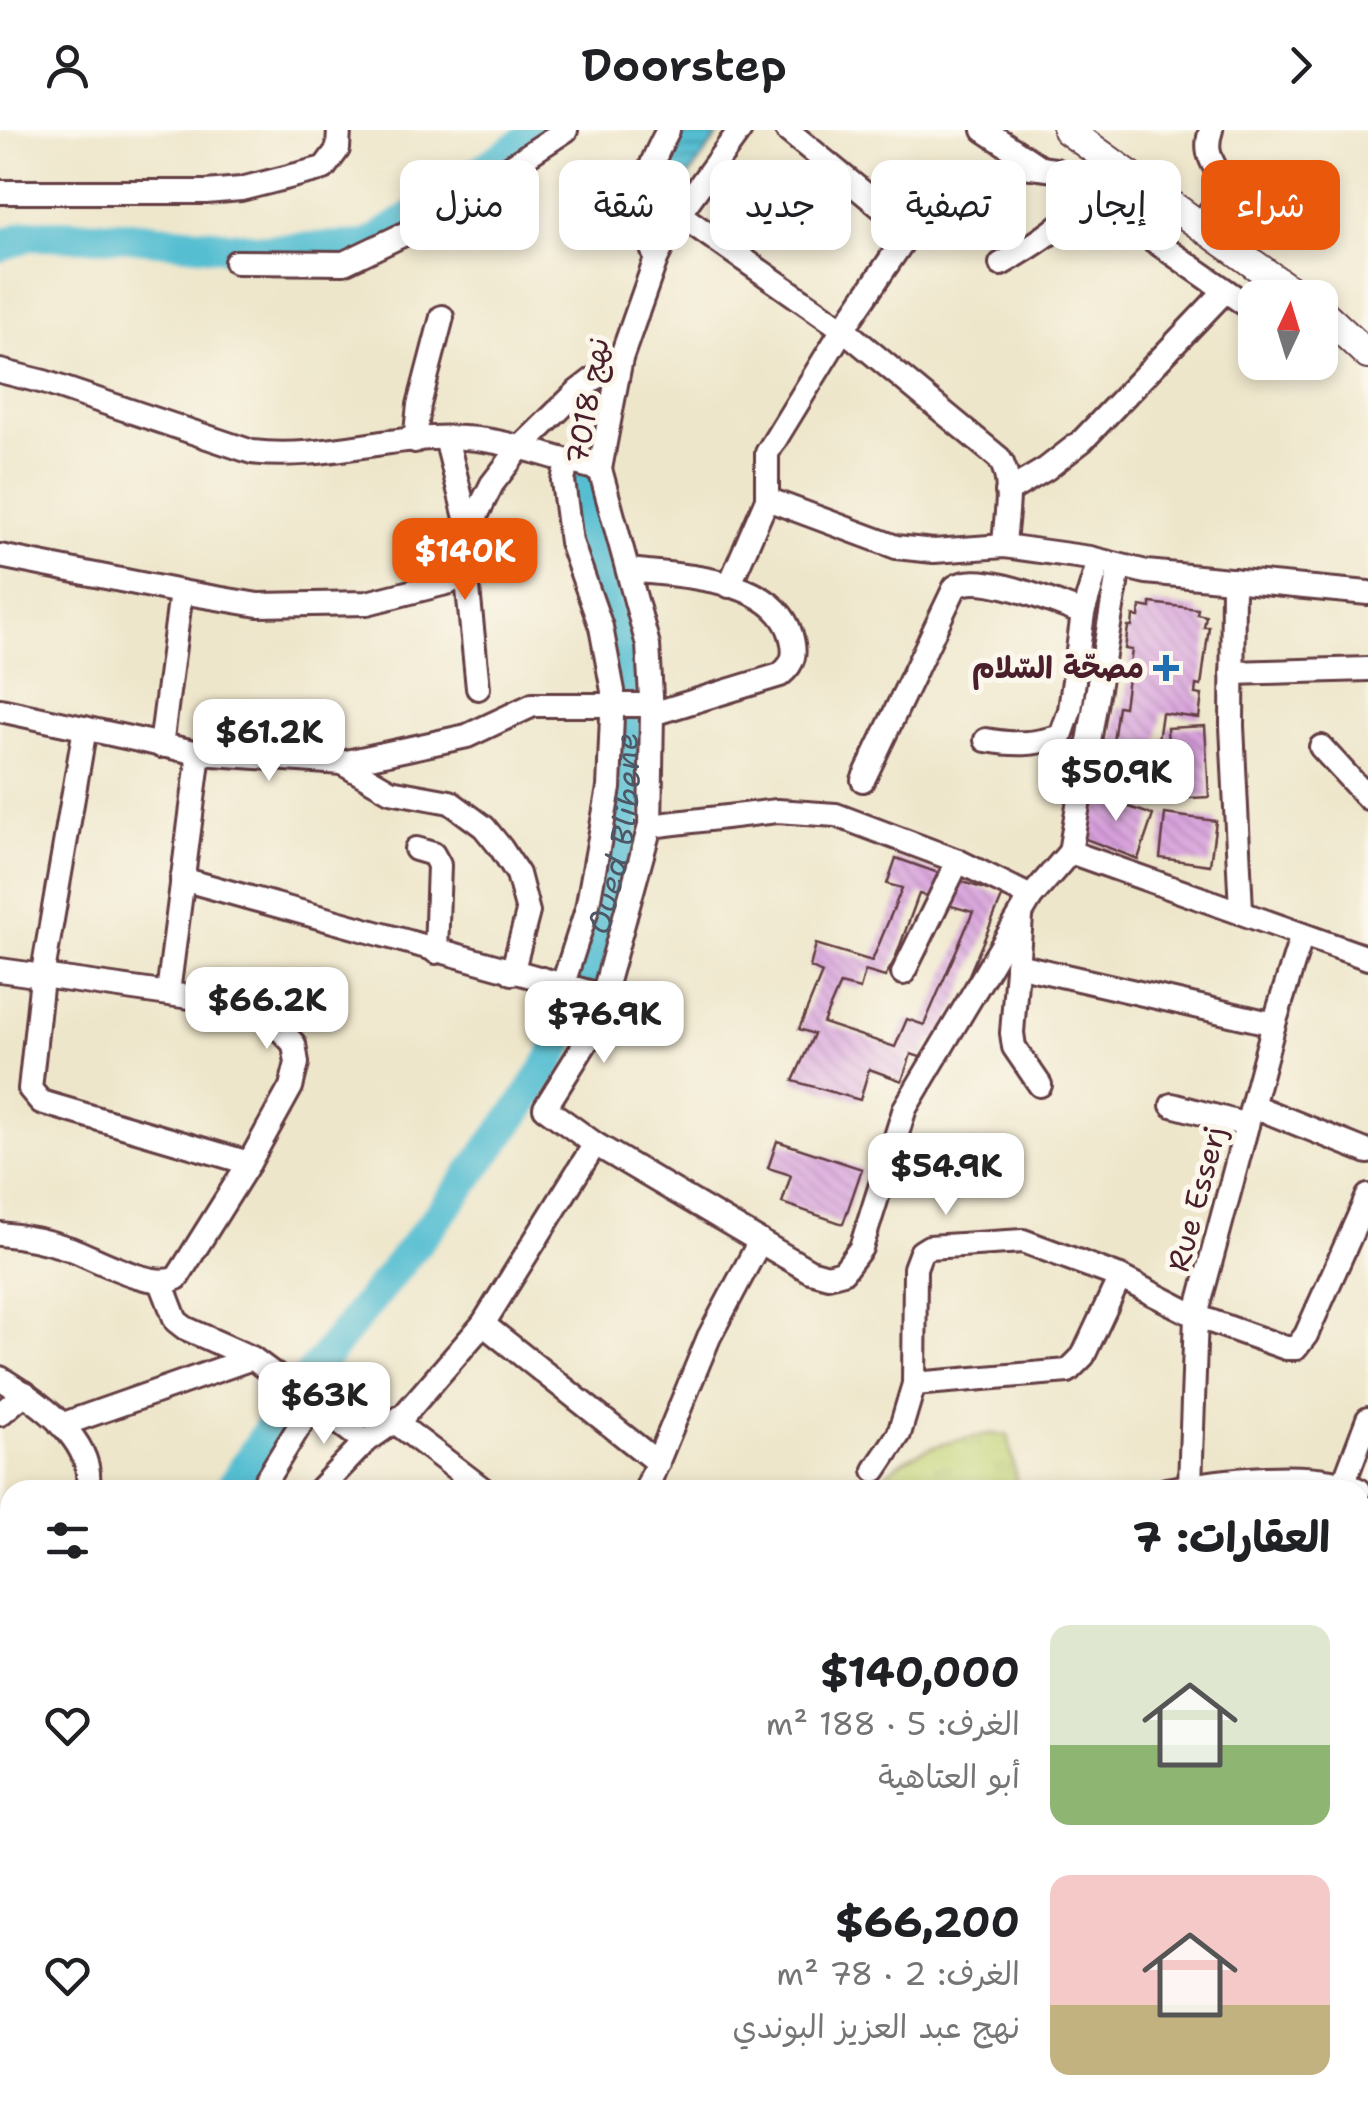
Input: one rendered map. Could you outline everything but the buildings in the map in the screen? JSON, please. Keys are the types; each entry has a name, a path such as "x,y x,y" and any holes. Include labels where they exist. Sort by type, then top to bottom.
{"main road":[{"path":"1067,130 1108,160"},
{"path":"1181,212 1277,280"},
{"path":"1338,321 1368,339"},
{"path":"1338,328 1368,355"}],"street":[{"path":"0,192 241,189 324,168 338,148 339,130"},
{"path":"236,262 344,263 419,227 566,130"},
{"path":"656,258 645,231 644,194 648,167 668,130"},
{"name":"نهج 7018","path":"690,199 740,130"},
{"path":"787,130 871,199"},
{"path":"984,130 1038,166"},
{"path":"1200,226 1220,195 1222,183 1206,144 1212,130"},
{"path":"1026,165 1046,168"},
{"path":"690,222 843,329 999,458 1007,469 1004,546"},
{"path":"1002,264 1046,237"},
{"name":"نهج 7018","path":"595,1144 545,1108 595,1028 650,826 648,645 600,469 621,358 660,250"},
{"path":"729,586 767,499 768,453 843,329 897,250"},
{"path":"1165,250 1238,299"},
{"path":"1007,492 1082,441 1225,290"},
{"path":"415,441 419,406 442,317"},
{"path":"468,530 492,484 518,449 578,391 621,358"},
{"path":"0,371 252,452 279,456 312,454 468,438 600,469"},
{"path":"446,438 468,530 470,551 466,569 478,688"},
{"path":"567,462 564,481 571,542 601,627 614,704 609,788 587,909 567,988"},
{"path":"767,499 896,547 934,551 1004,546 1109,564 1367,594"},
{"path":"0,556 258,605 367,603 450,582 466,569"},
{"path":"986,740 1015,746 1061,736 1070,710 1083,612 1109,564"},
{"path":"329,1480 365,1442 395,1422 484,1324 595,1144 810,1271 828,1276 843,1272 861,1248 898,1104 1026,904 1070,852 1109,564"},
{"path":"0,710 199,754 342,764 467,736 533,706 614,704 650,708 780,676 790,668 796,652 787,622 774,605 754,593 729,586 629,570"},
{"path":"1233,580 1235,814 1242,910"},
{"path":"863,780 954,587 962,582 982,581 1083,612"},
{"path":"161,746 181,592"},
{"path":"1232,673 1368,669"},
{"path":"84,728 42,978 30,1089 41,1102 248,1163"},
{"path":"1321,747 1368,798"},
{"path":"168,993 199,754"},
{"path":"342,764 390,791 450,802 484,828 501,848 518,874 528,912 512,972"},
{"path":"650,826 777,811 836,815 958,861 1026,904"},
{"path":"416,849 433,854 439,866 436,952"},
{"path":"1070,852 1368,958"},
{"path":"903,973 958,861"},
{"path":"182,879 601,996"},
{"path":"1026,904 1012,1033 1014,1047 1040,1085"},
{"name":"Rue Esserj","path":"1190,1480 1196,1316 1274,1024 1302,935"},
{"path":"1017,965 1274,1024"},
{"path":"0,970 232,1003 270,1019 294,1044 298,1062 291,1087 177,1278 161,1282 66,1248 0,1234"},
{"path":"1172,1105 1250,1116 1368,1152"},
{"path":"875,1470 899,1434 914,1384 915,1268 922,1252 929,1248 1022,1241 1120,1277 1196,1316 1286,1348 1296,1348 1306,1335 1368,1196"},
{"path":"650,1480 709,1337 760,1240"},
{"path":"914,1384 1068,1372 1083,1356 1120,1277"},
{"path":"161,1282 176,1320 184,1328 252,1358 365,1442"},
{"path":"484,1324 658,1463"},
{"path":"61,1425 252,1358"},
{"path":"0,1378 25,1393 61,1425 86,1461 88,1480"},
{"path":"0,1414 25,1393"},
{"path":"265,1480 308,1401"},
{"path":"1353,1480 1368,1420"},
{"path":"395,1422 471,1480"},
{"path":"1273,1480 1324,1480"}],"green space":[{"path":"1008,1435 1016,1480 879,1480 910,1458 954,1441"}],"water":[{"path":"685,130 722,130 690,175 690,160 669,160"}],"waterway":[{"path":"0,246 29,235 129,236 265,250 368,246 542,130"},
{"name":"Oued Blibene","path":"236,1480 311,1374 523,1104 578,1008 622,841 629,786 621,646 590,550 581,484"}],"place":[{"name":"مصحّة السّلام","path":"1166,668"}]}
